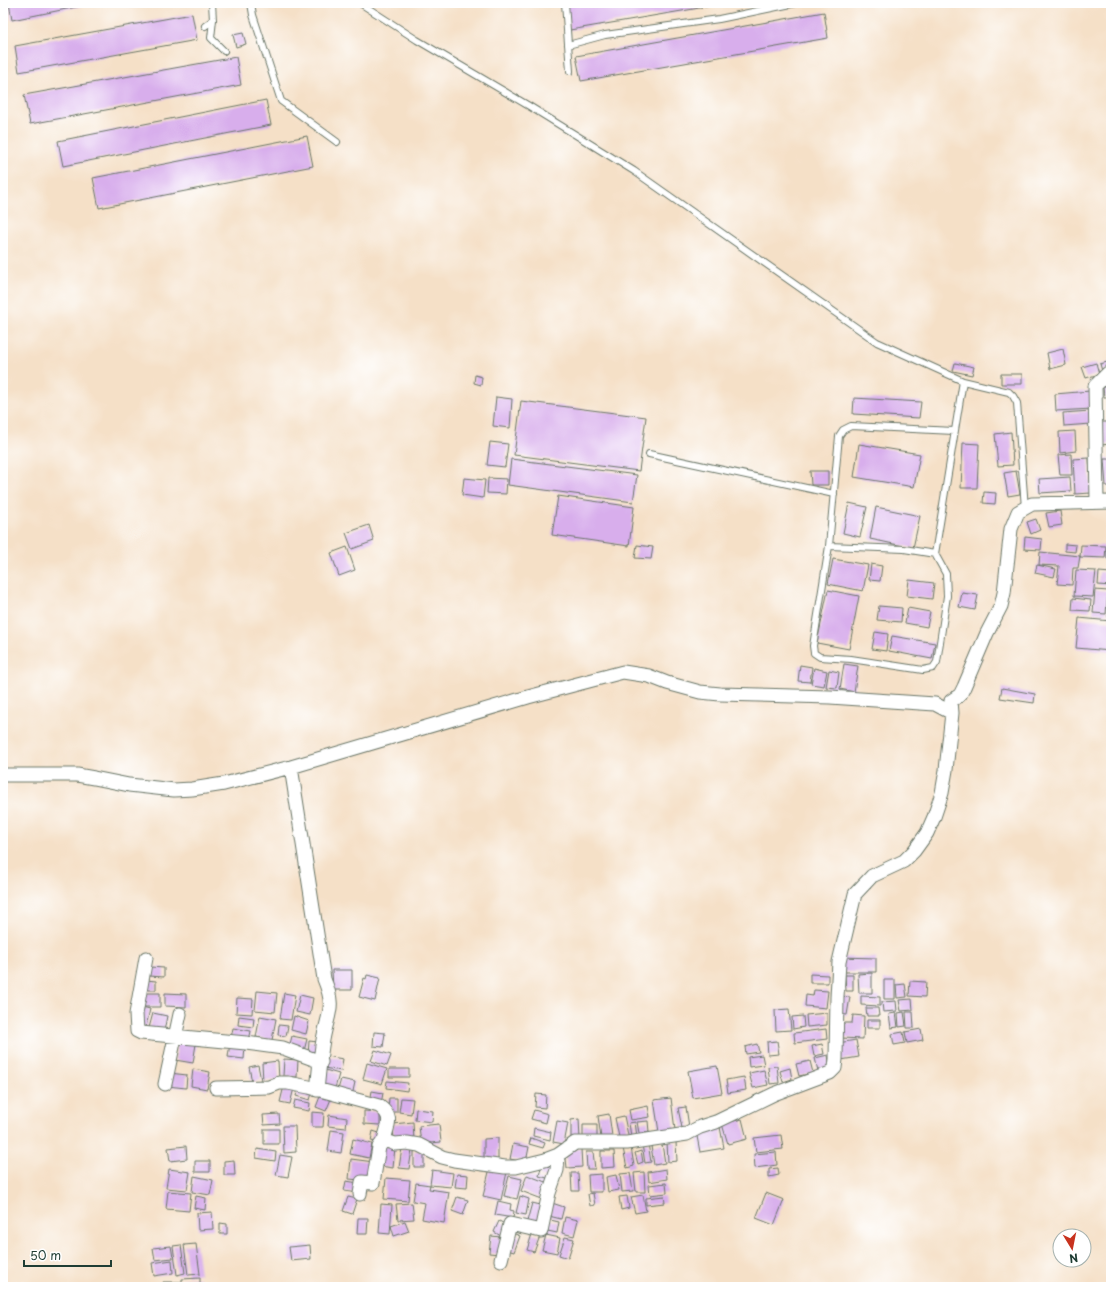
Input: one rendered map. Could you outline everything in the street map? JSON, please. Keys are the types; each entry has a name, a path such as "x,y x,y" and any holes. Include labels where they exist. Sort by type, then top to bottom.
{"street":[{"path":"1097,502 1095,386 1111,372"},
{"path":"384,1140 395,1144 407,1143 419,1145 442,1157 454,1160 505,1167 516,1167 532,1164 558,1155 575,1143 627,1144 687,1134 716,1122 774,1094 830,1073 835,1068 839,962 855,894 872,876 904,861 914,851 927,833 942,793 952,713 951,701 960,695 987,633 1001,606 1004,593 1011,529 1018,512 1032,504 1111,502"},
{"path":"3,775 77,776 129,785 180,790 224,784 291,767 528,697 623,672 649,676 667,683 700,692 720,694 830,697 935,704 952,713"},
{"path":"291,767 324,979 331,1003 331,1011 323,1039 318,1090"},
{"path":"146,958 136,1014 137,1031 141,1034 246,1043 283,1048 321,1062"},
{"path":"164,1084 180,1014"},
{"path":"216,1088 269,1087 279,1083 288,1083 379,1106 387,1112 389,1117 388,1123 384,1140 379,1147 374,1183 362,1182 360,1194"},
{"path":"501,1260 510,1224 541,1231 557,1170 558,1155"}],"lane":[{"path":"212,3 213,20 211,38 224,51"},
{"path":"251,3 253,15 281,101 337,142"},
{"path":"360,3 417,40 529,106 634,171 877,342 963,381 1009,392 1017,404 1025,508"},
{"path":"565,3 570,71"},
{"path":"568,45 605,35 719,19 796,3"},
{"path":"205,26 213,20"},
{"path":"954,431 851,426 843,430 839,436 829,546 813,646 814,653 820,657 851,659 923,670 933,668 937,662 946,596 946,574 935,554 963,381"},
{"path":"649,454 834,494"},
{"path":"829,546 904,549 935,554"}],"building":[{"path":"9,3 91,3 91,4 12,20"},
{"path":"566,4 723,4 570,30"},
{"path":"824,12 828,38 581,81 576,56"},
{"path":"192,14 197,40 19,72 15,46"},
{"path":"243,33 246,44 236,47 233,35"},
{"path":"236,57 241,85 30,124 24,95"},
{"path":"266,100 271,125 63,166 58,141"},
{"path":"307,136 313,166 99,208 93,178"},
{"path":"1063,349 1066,365 1050,369 1047,353"},
{"path":"1111,361 1111,368 1102,371 1100,364"},
{"path":"955,363 974,367 972,375 953,371"},
{"path":"1096,363 1099,374 1086,378 1082,367"},
{"path":"1001,374 1022,374 1022,384 1001,384"},
{"path":"475,375 482,377 481,385 474,383"},
{"path":"1103,387 1111,387 1111,397 1104,397"},
{"path":"1090,391 1092,409 1056,411 1055,394"},
{"path":"496,397 512,399 510,428 493,426"},
{"path":"854,398 921,402 919,418 853,414"},
{"path":"521,401 646,417 639,471 514,455"},
{"path":"1090,411 1091,424 1064,426 1063,413"},
{"path":"1099,422 1111,422 1111,444 1101,445"},
{"path":"1075,431 1076,451 1060,453 1059,432"},
{"path":"1011,432 1013,465 998,466 995,434"},
{"path":"490,442 508,444 505,467 487,465"},
{"path":"963,443 979,444 977,488 961,488"},
{"path":"859,444 920,454 914,487 854,477"},
{"path":"1071,454 1072,475 1060,475 1058,455"},
{"path":"1089,458 1091,493 1075,494 1073,459"},
{"path":"511,459 637,475 633,502 508,485"},
{"path":"1104,459 1111,459 1111,486 1106,486"},
{"path":"810,471 828,471 828,485 811,485"},
{"path":"1016,471 1020,494 1008,496 1004,473"},
{"path":"1070,477 1071,491 1040,493 1039,479"},
{"path":"464,478 485,480 483,498 462,495"},
{"path":"488,478 507,479 506,494 487,493"},
{"path":"984,492 996,493 995,504 983,503"},
{"path":"558,496 634,507 629,546 552,535"},
{"path":"849,503 867,507 860,537 843,533"},
{"path":"876,507 920,516 913,548 870,539"},
{"path":"1060,511 1062,525 1049,527 1046,513"},
{"path":"1036,519 1040,530 1031,534 1027,522"},
{"path":"369,525 374,541 352,549 346,533"},
{"path":"1025,537 1042,539 1041,550 1024,549"},
{"path":"1065,544 1076,545 1075,552 1065,551"},
{"path":"637,545 653,547 651,559 635,558"},
{"path":"1081,545 1106,546 1105,558 1080,557"},
{"path":"347,547 355,570 339,576 331,553"},
{"path":"1107,547 1111,547 1111,559 1107,559"},
{"path":"1040,552 1080,556 1078,568 1073,568 1072,585 1057,584 1059,566 1039,565"},
{"path":"833,559 868,565 863,591 828,584"},
{"path":"871,564 882,566 880,581 869,580"},
{"path":"1037,565 1056,569 1054,577 1035,573"},
{"path":"1076,570 1096,571 1093,597 1074,596"},
{"path":"1099,572 1111,573 1111,586 1098,585"},
{"path":"909,580 934,583 932,599 907,596"},
{"path":"828,590 859,596 849,649 817,643"},
{"path":"1095,590 1108,591 1106,614 1093,613"},
{"path":"962,593 978,595 975,610 959,607"},
{"path":"1109,597 1111,597 1111,617 1108,617"},
{"path":"1073,598 1091,600 1090,611 1072,610"},
{"path":"879,606 902,608 901,622 877,620"},
{"path":"908,608 930,612 927,627 905,623"},
{"path":"1079,618 1111,621 1111,651 1076,648"},
{"path":"875,632 888,634 886,651 872,649"},
{"path":"892,636 935,643 932,659 889,651"},
{"path":"844,664 858,666 854,692 840,689"},
{"path":"800,665 812,667 810,682 798,681"},
{"path":"814,668 827,671 824,686 811,684"},
{"path":"829,670 839,672 837,688 826,687"},
{"path":"1002,688 1035,694 1034,703 1000,698"},
{"path":"841,957 876,958 876,972 841,972"},
{"path":"150,967 164,968 164,977 149,976"},
{"path":"332,970 352,970 352,990 333,990"},
{"path":"872,973 872,993 859,993 858,974"},
{"path":"810,974 828,975 828,983 810,983"},
{"path":"367,975 380,978 375,1001 359,997 364,978 366,979"},
{"path":"845,975 853,975 853,991 846,991"},
{"path":"146,980 156,981 156,990 145,990"},
{"path":"884,980 895,980 895,999 884,999"},
{"path":"910,981 926,982 925,997 909,996"},
{"path":"905,984 907,997 897,998 896,985"},
{"path":"814,990 828,991 826,1008 805,1006 806,995 813,996"},
{"path":"257,991 277,993 275,1012 255,1010"},
{"path":"144,993 160,993 160,1007 144,1007"},
{"path":"165,993 186,994 186,1007 165,1006"},
{"path":"284,993 295,995 291,1020 280,1019"},
{"path":"300,995 313,998 310,1015 296,1012"},
{"path":"840,996 850,997 847,1015 838,1014"},
{"path":"861,996 880,997 880,1006 861,1005"},
{"path":"237,998 253,999 252,1014 236,1013"},
{"path":"912,999 913,1010 901,1011 899,1000"},
{"path":"896,1001 897,1011 883,1012 882,1002"},
{"path":"142,1007 150,1009 146,1027 138,1025"},
{"path":"866,1008 878,1008 879,1016 867,1016"},
{"path":"789,1009 791,1030 776,1031 775,1010"},
{"path":"904,1012 906,1026 899,1027 898,1013"},
{"path":"906,1012 913,1012 914,1028 907,1028"},
{"path":"153,1013 167,1016 164,1031 149,1028"},
{"path":"827,1013 827,1025 807,1027 806,1015"},
{"path":"896,1013 898,1027 891,1028 889,1014"},
{"path":"853,1015 864,1016 863,1039 841,1038 841,1023 852,1023"},
{"path":"239,1016 254,1018 253,1027 238,1025"},
{"path":"260,1016 276,1019 272,1040 256,1037"},
{"path":"294,1016 309,1021 306,1034 291,1030"},
{"path":"803,1016 804,1027 793,1029 792,1017"},
{"path":"867,1020 880,1020 880,1028 867,1028"},
{"path":"279,1025 288,1026 286,1036 278,1035"},
{"path":"233,1028 251,1031 249,1041 231,1038"},
{"path":"826,1029 827,1039 795,1043 794,1033"},
{"path":"921,1029 923,1040 907,1043 905,1032"},
{"path":"374,1032 385,1033 383,1047 373,1046"},
{"path":"903,1032 905,1043 894,1045 892,1034"},
{"path":"292,1036 307,1039 304,1051 289,1048"},
{"path":"856,1040 859,1057 841,1060 838,1043"},
{"path":"178,1041 196,1044 193,1063 175,1060"},
{"path":"309,1041 318,1042 317,1056 308,1055"},
{"path":"777,1041 779,1054 768,1055 767,1042"},
{"path":"230,1043 245,1045 244,1059 228,1057"},
{"path":"757,1044 759,1052 746,1054 745,1047"},
{"path":"822,1044 824,1054 814,1056 812,1046"},
{"path":"375,1050 391,1055 387,1066 371,1061"},
{"path":"762,1055 764,1065 749,1067 748,1057"},
{"path":"828,1055 830,1069 818,1071 815,1058"},
{"path":"326,1056 343,1059 341,1071 324,1068"},
{"path":"284,1059 298,1060 297,1077 283,1076"},
{"path":"278,1061 279,1080 263,1081 262,1063"},
{"path":"810,1061 813,1073 799,1076 796,1064"},
{"path":"367,1063 387,1069 382,1084 363,1079"},
{"path":"258,1065 261,1080 252,1082 249,1067"},
{"path":"717,1066 722,1093 693,1098 688,1071"},
{"path":"777,1066 779,1083 770,1084 768,1067"},
{"path":"790,1068 792,1079 783,1082 780,1071"},
{"path":"193,1069 210,1072 207,1089 191,1086"},
{"path":"389,1069 409,1069 409,1077 389,1077"},
{"path":"325,1070 339,1074 334,1092 319,1087"},
{"path":"764,1070 768,1085 753,1088 749,1073"},
{"path":"169,1073 187,1075 186,1088 167,1086"},
{"path":"744,1077 746,1090 728,1093 726,1080"},
{"path":"341,1079 355,1082 352,1096 337,1093"},
{"path":"387,1081 408,1083 407,1091 386,1088"},
{"path":"284,1086 294,1088 290,1104 280,1102"},
{"path":"298,1089 312,1093 310,1100 296,1096"},
{"path":"372,1091 383,1093 381,1104 370,1102"},
{"path":"321,1094 331,1099 326,1111 316,1107"},
{"path":"536,1094 546,1095 545,1108 535,1107"},
{"path":"389,1098 397,1098 397,1112 388,1112"},
{"path":"401,1098 413,1099 411,1114 399,1112"},
{"path":"671,1098 675,1130 659,1132 654,1100"},
{"path":"295,1100 310,1103 309,1111 293,1108"},
{"path":"648,1106 650,1117 631,1120 629,1110"},
{"path":"686,1107 689,1127 682,1128 678,1108"},
{"path":"416,1109 433,1111 432,1122 415,1120"},
{"path":"534,1110 548,1114 546,1123 531,1119"},
{"path":"364,1111 380,1112 380,1125 364,1124"},
{"path":"312,1112 324,1113 323,1127 312,1127"},
{"path":"279,1114 280,1124 264,1125 263,1115"},
{"path":"609,1114 612,1136 601,1138 598,1116"},
{"path":"329,1115 347,1118 346,1128 328,1126"},
{"path":"624,1116 629,1140 620,1142 615,1118"},
{"path":"579,1119 580,1139 571,1139 571,1120"},
{"path":"742,1119 747,1139 728,1144 722,1124"},
{"path":"557,1121 568,1123 564,1144 553,1142"},
{"path":"648,1121 649,1132 639,1133 637,1122"},
{"path":"413,1122 414,1140 394,1142 393,1124"},
{"path":"635,1122 637,1137 631,1137 629,1123"},
{"path":"439,1124 441,1142 421,1144 419,1126"},
{"path":"583,1125 597,1125 597,1138 583,1138"},
{"path":"283,1126 295,1126 296,1152 284,1153"},
{"path":"720,1127 724,1148 700,1152 696,1131"},
{"path":"534,1128 551,1132 550,1140 533,1136"},
{"path":"264,1129 279,1129 279,1144 264,1144"},
{"path":"331,1130 344,1132 341,1153 328,1151"},
{"path":"373,1131 379,1133 377,1142 371,1141"},
{"path":"781,1135 783,1149 756,1152 754,1138"},
{"path":"498,1138 498,1161 484,1161 484,1139"},
{"path":"531,1138 545,1143 543,1148 529,1144"},
{"path":"353,1139 372,1144 369,1158 350,1154"},
{"path":"667,1142 676,1142 677,1161 668,1162"},
{"path":"648,1143 651,1162 645,1163 642,1144"},
{"path":"513,1144 529,1147 526,1162 510,1159"},
{"path":"662,1144 665,1163 654,1165 651,1146"},
{"path":"186,1146 187,1159 170,1161 168,1148"},
{"path":"382,1146 395,1147 393,1168 380,1166"},
{"path":"631,1147 634,1166 627,1168 623,1148"},
{"path":"402,1148 412,1149 409,1169 399,1168"},
{"path":"257,1149 276,1152 275,1161 256,1158"},
{"path":"581,1149 582,1167 567,1168 565,1150"},
{"path":"414,1151 424,1151 424,1167 414,1167"},
{"path":"601,1151 614,1151 615,1167 601,1168"},
{"path":"641,1151 643,1162 638,1164 635,1153"},
{"path":"586,1152 593,1152 595,1169 587,1169"},
{"path":"776,1152 777,1165 755,1168 754,1154"},
{"path":"280,1155 292,1157 288,1177 276,1175"},
{"path":"351,1159 374,1162 372,1181 349,1179"},
{"path":"234,1160 235,1175 224,1175 224,1161"},
{"path":"195,1161 210,1161 210,1172 195,1172"},
{"path":"542,1163 554,1167 551,1179 539,1176"},
{"path":"490,1168 507,1172 501,1200 483,1196"},
{"path":"778,1168 779,1175 769,1177 769,1169"},
{"path":"169,1169 190,1172 187,1190 166,1188"},
{"path":"666,1169 667,1179 649,1182 648,1172"},
{"path":"432,1170 453,1173 451,1187 430,1185"},
{"path":"644,1172 645,1192 636,1192 634,1173"},
{"path":"571,1173 578,1173 579,1191 572,1191"},
{"path":"630,1173 633,1191 622,1192 620,1174"},
{"path":"457,1174 468,1175 467,1188 455,1187"},
{"path":"602,1174 602,1192 589,1192 588,1175"},
{"path":"527,1175 548,1183 542,1199 521,1191"},
{"path":"616,1175 619,1190 608,1192 606,1177"},
{"path":"194,1176 213,1180 210,1195 192,1192"},
{"path":"509,1176 522,1179 517,1199 504,1196"},
{"path":"386,1178 410,1180 408,1201 384,1199"},
{"path":"346,1181 359,1183 358,1193 344,1191"},
{"path":"416,1183 430,1185 429,1189 449,1192 444,1223 422,1219 425,1203 413,1201"},
{"path":"666,1183 667,1193 650,1195 649,1185"},
{"path":"168,1191 191,1193 189,1211 166,1209"},
{"path":"593,1193 595,1205 590,1206 588,1194"},
{"path":"766,1193 784,1200 774,1225 756,1218"},
{"path":"643,1195 646,1211 635,1213 631,1197"},
{"path":"196,1196 206,1198 205,1210 194,1208"},
{"path":"520,1196 529,1199 526,1215 516,1213"},
{"path":"627,1196 629,1208 621,1210 619,1197"},
{"path":"664,1196 665,1203 646,1205 646,1198"},
{"path":"348,1197 357,1199 352,1214 343,1211"},
{"path":"457,1197 468,1200 463,1215 452,1211"},
{"path":"498,1201 511,1204 510,1210 514,1211 513,1218 495,1215"},
{"path":"412,1203 414,1219 398,1220 396,1204"},
{"path":"532,1203 545,1206 538,1228 526,1225"},
{"path":"552,1203 564,1207 561,1219 549,1216"},
{"path":"381,1204 392,1205 390,1234 379,1233"},
{"path":"212,1212 213,1229 198,1230 197,1213"},
{"path":"565,1217 578,1220 574,1236 562,1233"},
{"path":"358,1218 368,1218 367,1234 357,1234"},
{"path":"546,1219 559,1222 557,1233 543,1230"},
{"path":"405,1221 409,1231 394,1236 391,1226"},
{"path":"499,1221 507,1225 501,1236 494,1232"},
{"path":"220,1223 227,1224 227,1234 220,1234"},
{"path":"510,1232 520,1236 514,1252 504,1249"},
{"path":"532,1234 540,1236 534,1252 527,1250"},
{"path":"546,1235 560,1238 557,1253 542,1250"},
{"path":"491,1236 501,1237 499,1254 489,1253"},
{"path":"565,1237 574,1239 568,1258 559,1255"},
{"path":"196,1244 200,1274 188,1275 184,1245"},
{"path":"181,1245 185,1273 177,1275 173,1246"},
{"path":"310,1245 311,1259 291,1261 289,1247"},
{"path":"171,1246 173,1258 155,1260 153,1248"},
{"path":"172,1260 173,1273 154,1276 152,1263"},
{"path":"200,1278 200,1287 182,1287 182,1279"},
{"path":"163,1282 181,1282 181,1287 163,1287"}]}
